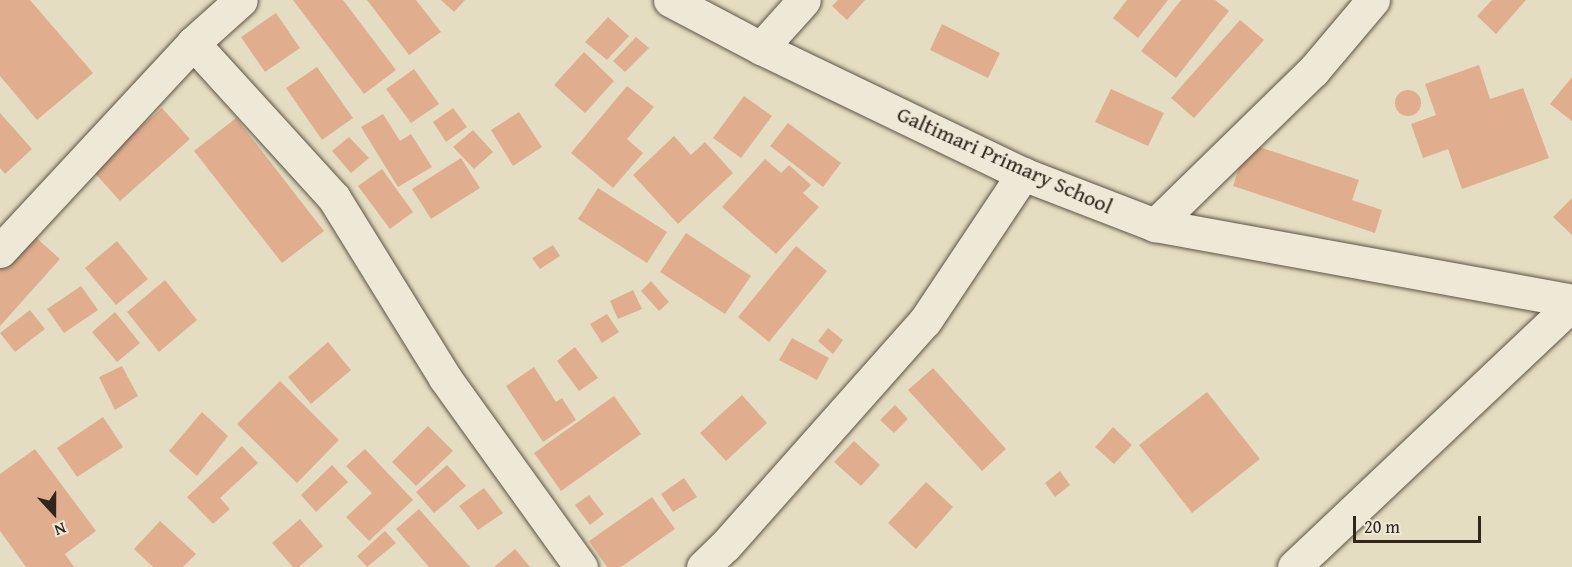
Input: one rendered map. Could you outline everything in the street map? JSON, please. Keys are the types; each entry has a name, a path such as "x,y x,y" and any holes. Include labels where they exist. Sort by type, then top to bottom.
{"street":[{"path":"0,251 194,43 241,0"},
{"name":"Galtimari Primary School","path":"670,0 761,48 1023,174 1155,225 1572,303"},
{"path":"761,48 804,0"},
{"path":"1155,225 1313,71 1372,0"},
{"path":"194,43 334,198 445,378 581,567"},
{"path":"703,567 725,546 925,321 1023,174"},
{"path":"1294,567 1572,303"}],"building":[{"path":"0,0 30,0 93,73 37,120 0,76"},
{"path":"293,0 343,0 396,70 364,94"},
{"path":"367,0 416,0 441,32 409,55"},
{"path":"441,0 465,0 454,12"},
{"path":"838,0 865,0 847,20 832,6"},
{"path":"1127,0 1168,0 1138,38 1113,18"},
{"path":"1181,0 1215,0 1229,11 1176,78 1141,51"},
{"path":"1492,0 1526,0 1496,34 1477,16"},
{"path":"276,13 300,48 265,72 241,37"},
{"path":"608,17 629,36 607,60 585,42"},
{"path":"1240,20 1264,40 1194,118 1171,98"},
{"path":"942,24 1000,53 988,78 930,50"},
{"path":"636,37 649,48 625,72 613,61"},
{"path":"584,52 614,81 585,113 554,85"},
{"path":"1479,65 1490,99 1523,88 1549,158 1462,189 1448,149 1423,158 1411,124 1436,115 1425,84"},
{"path":"317,67 353,118 322,140 286,88"},
{"path":"414,69 439,104 411,123 386,89"},
{"path":"1572,77 1572,121 1550,104"},
{"path":"627,86 654,107 627,139 643,153 613,188 571,153"},
{"path":"1111,89 1164,113 1148,146 1095,122"},
{"path":"1408,90 1417,94 1421,103 1417,112 1408,116 1399,112 1395,103 1399,94"},
{"path":"744,96 772,116 741,158 713,138"},
{"path":"162,108 190,139 120,201 92,170"},
{"path":"453,108 467,127 446,142 433,122"},
{"path":"519,112 542,147 513,166 491,130"},
{"path":"0,113 32,149 5,174 0,168"},
{"path":"383,114 400,141 411,134 432,167 398,187 361,127"},
{"path":"236,118 324,231 282,263 194,151"},
{"path":"788,123 841,163 823,187 770,146"},
{"path":"473,130 493,152 474,169 453,147"},
{"path":"674,136 691,155 705,142 733,173 678,224 633,175"},
{"path":"349,137 369,158 351,173 332,151"},
{"path":"1247,143 1359,180 1352,200 1382,210 1375,233 1233,186"},
{"path":"461,158 480,188 431,219 412,189"},
{"path":"765,159 781,173 789,165 811,185 803,193 819,207 776,254 722,207"},
{"path":"382,169 413,212 390,229 358,186"},
{"path":"598,188 667,232 647,263 578,219"},
{"path":"1572,198 1572,235 1553,217"},
{"path":"31,233 60,259 0,326 0,267"},
{"path":"686,233 751,276 725,314 660,272"},
{"path":"117,241 148,279 116,305 85,268"},
{"path":"553,245 560,256 540,269 532,258"},
{"path":"796,246 827,271 769,342 738,317"},
{"path":"165,280 197,320 159,352 127,312"},
{"path":"651,281 669,302 659,311 641,291"},
{"path":"81,286 98,310 64,333 47,309"},
{"path":"633,290 642,309 618,319 610,301"},
{"path":"30,310 45,329 15,352 0,333"},
{"path":"115,312 140,343 117,362 92,332"},
{"path":"607,314 619,332 602,343 590,324"},
{"path":"828,328 843,340 833,354 818,341"},
{"path":"792,338 829,358 817,380 779,360"},
{"path":"328,342 351,370 311,404 288,377"},
{"path":"575,347 598,378 579,391 557,361"},
{"path":"122,366 138,396 115,410 99,377"},
{"path":"534,367 556,402 562,398 576,420 543,442 506,386"},
{"path":"933,368 1006,449 982,471 908,390"},
{"path":"280,381 339,440 297,483 237,424"},
{"path":"1207,392 1260,459 1192,513 1139,445"},
{"path":"742,395 767,423 726,461 700,433"},
{"path":"614,396 641,434 561,491 534,453"},
{"path":"895,405 908,419 894,433 880,420"},
{"path":"202,412 228,436 197,476 169,451"},
{"path":"103,417 123,447 77,477 57,448"},
{"path":"428,426 453,451 416,486 392,462"},
{"path":"1113,427 1132,445 1114,464 1095,447"},
{"path":"854,441 880,465 861,486 834,462"},
{"path":"242,446 258,463 220,498 230,509 213,524 187,497"},
{"path":"35,449 96,531 65,554 74,567 26,567 0,531 0,474"},
{"path":"365,449 413,500 369,541 346,517 372,493 346,466"},
{"path":"332,465 348,482 316,512 301,495"},
{"path":"447,465 466,486 434,513 416,492"},
{"path":"1060,471 1070,485 1055,497 1045,483"},
{"path":"684,478 697,497 673,512 661,494"},
{"path":"926,482 953,507 916,549 888,523"},
{"path":"484,488 503,513 478,530 459,506"},
{"path":"589,495 604,514 590,525 575,505"},
{"path":"652,497 675,529 621,567 607,567 589,541"},
{"path":"419,509 470,567 429,567 396,529"},
{"path":"300,519 323,546 299,567 293,567 272,543"},
{"path":"160,521 196,554 183,567 153,567 134,549"},
{"path":"385,531 396,543 367,567 357,556"},
{"path":"515,549 530,567 494,567"}]}
